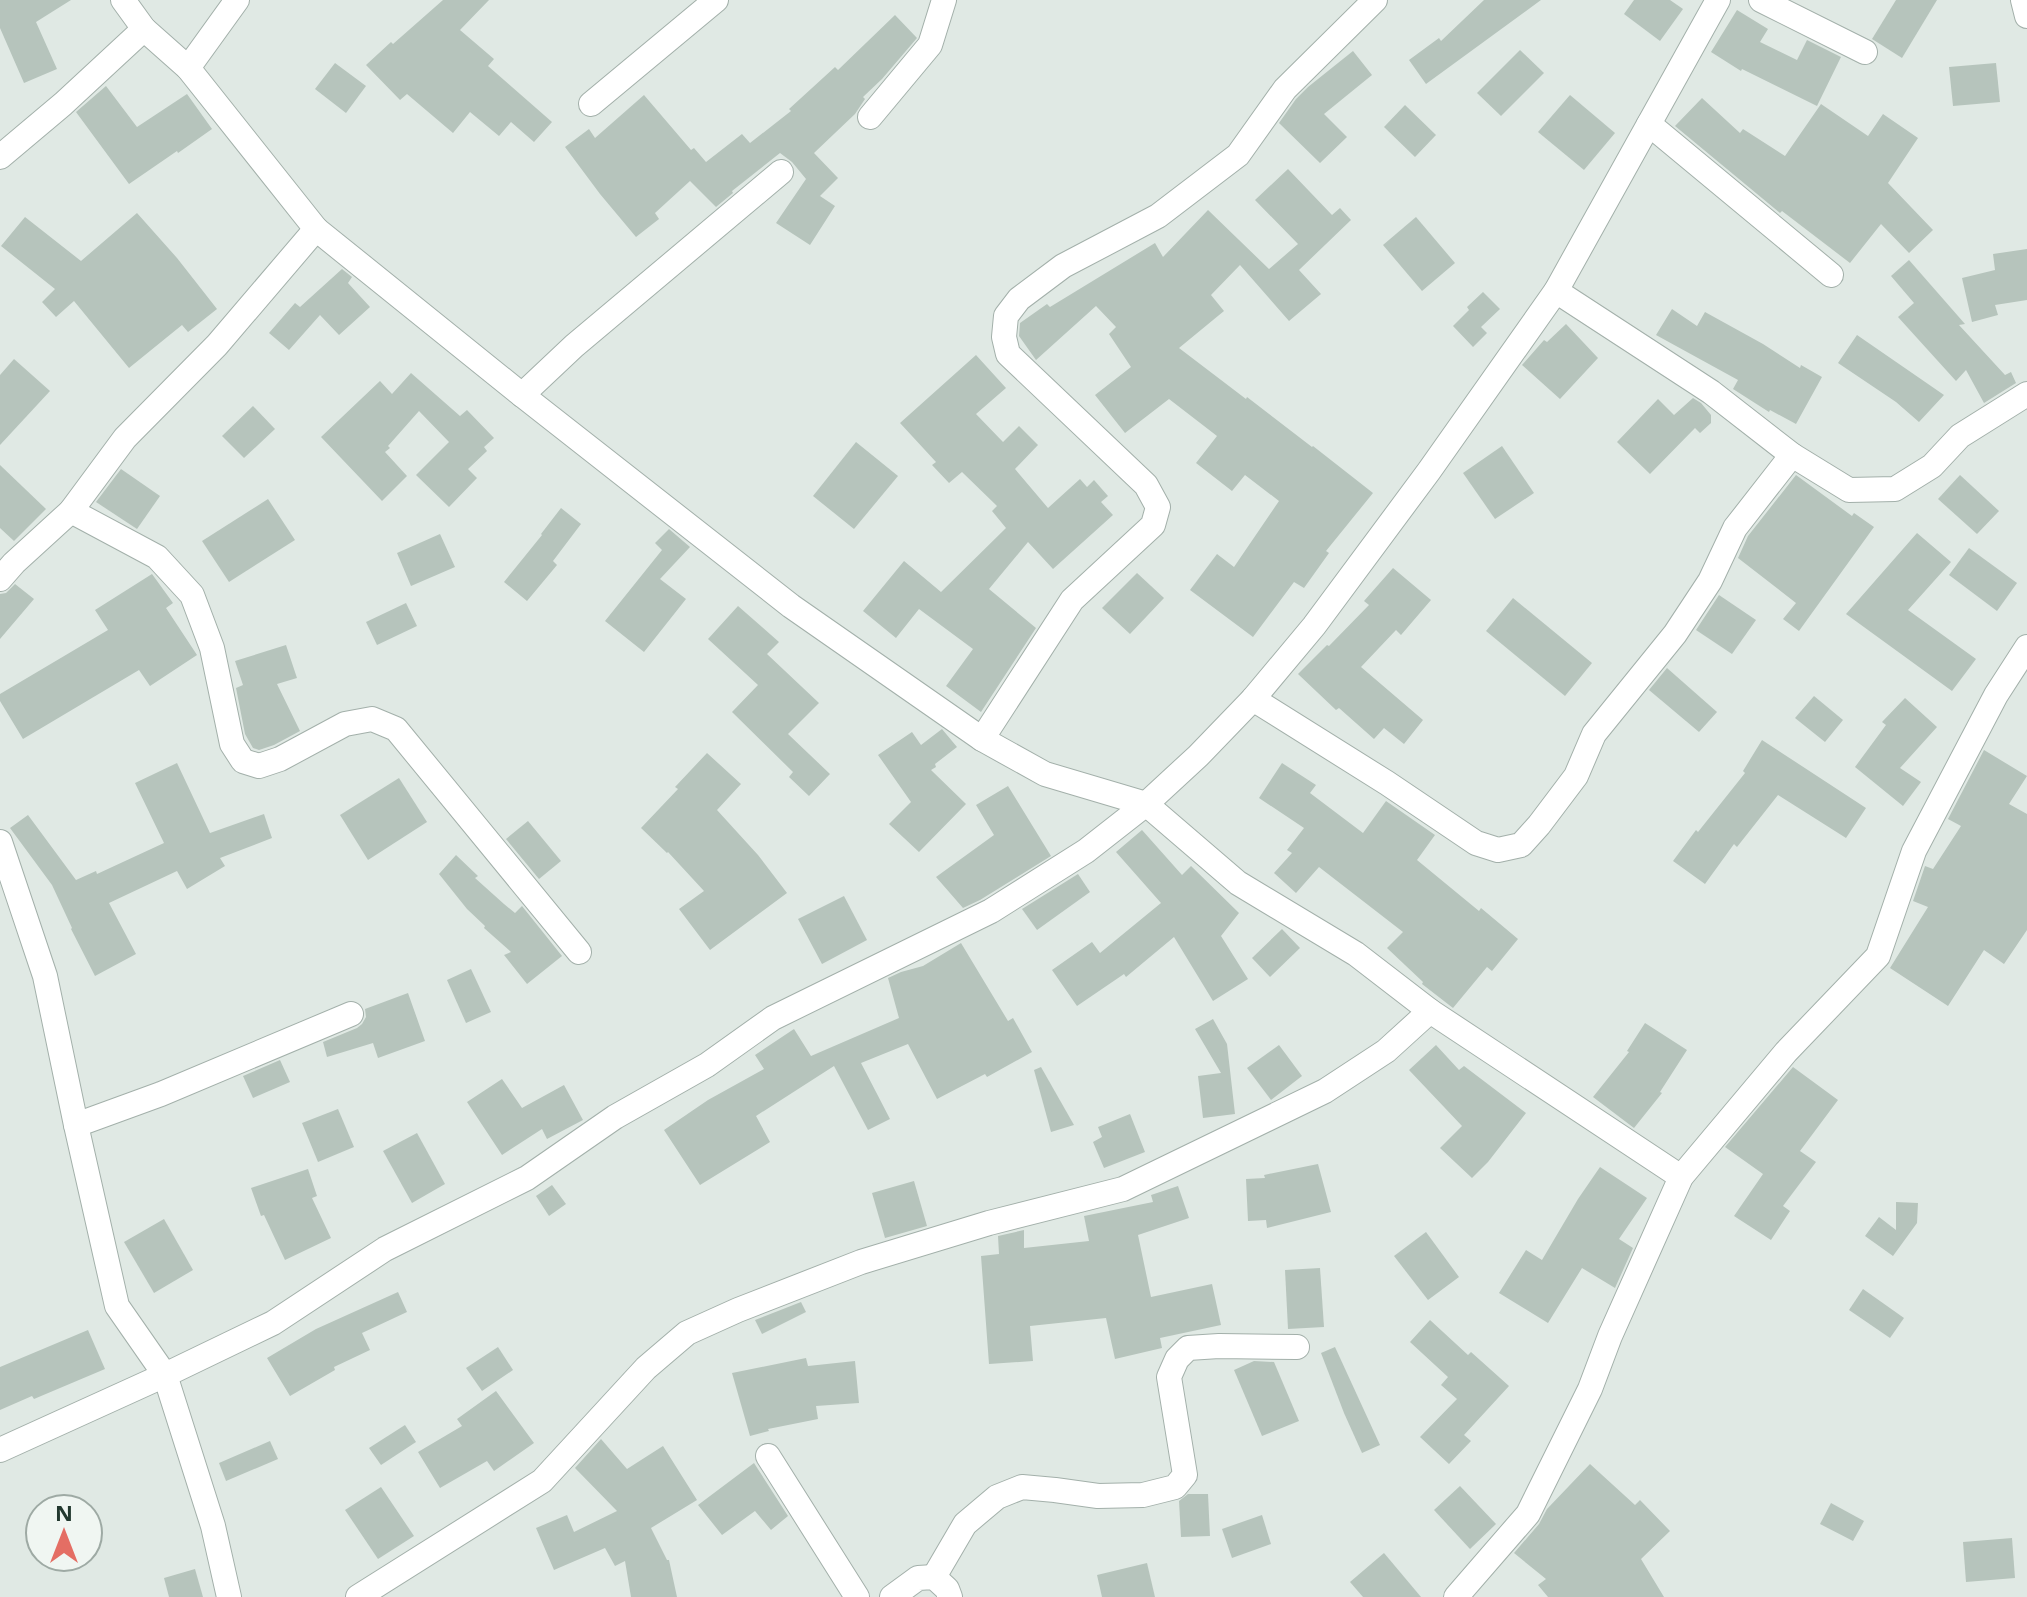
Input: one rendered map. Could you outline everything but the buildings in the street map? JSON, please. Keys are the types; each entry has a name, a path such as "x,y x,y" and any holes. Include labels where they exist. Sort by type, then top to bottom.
{"street":[{"path":"123,0 144,29 188,68 316,229 791,606 982,739 1045,774 1146,804 1238,883 1356,954 1430,1011 1681,1177"},
{"path":"188,68 237,0"},
{"path":"591,104 716,0"},
{"path":"870,117 930,45 944,0"},
{"path":"982,739 1072,600 1153,525 1158,507 1146,485 1008,354 1004,337 1006,316 1019,299 1063,266 1158,216 1238,155 1285,89 1375,0"},
{"path":"0,1450 273,1323 385,1249 527,1178 615,1117 707,1065 773,1018 991,911 1086,851 1146,804 1253,699 1323,614 1429,471 1556,291 1718,0"},
{"path":"1761,0 1865,52"},
{"path":"2023,0 2027,16"},
{"path":"0,157 144,29"},
{"path":"1649,124 1831,275"},
{"path":"522,395 574,346 781,172"},
{"path":"0,579 71,511 125,438 217,345 316,229"},
{"path":"1556,291 1711,392 1792,455 1849,490 1895,489 1932,466 1960,436 2027,394"},
{"path":"1253,699 1476,843 1498,850 1521,845 1576,776 1594,734 1675,634 1710,581 1735,528 1792,455"},
{"path":"71,511 157,557 192,595 212,648 232,744 243,761 259,766 280,759 345,724 372,719 396,729 579,952"},
{"path":"1456,1597 1528,1514 1590,1389 1610,1336 1681,1177 1786,1052 1878,956 1914,851 1996,695 2027,647"},
{"path":"0,842 45,976 117,1306 165,1375 213,1526 229,1597"},
{"path":"358,1597 542,1481 646,1368 687,1333 861,1262 989,1223 1123,1189 1325,1091 1386,1051 1430,1011"},
{"path":"76,1125 161,1094 351,1014"},
{"path":"934,1577 965,1524 997,1497 1022,1487 1098,1496 1143,1495 1175,1487 1185,1475 1169,1377 1177,1359 1188,1348 1297,1347"},
{"path":"768,1456 857,1597"},
{"path":"892,1597 918,1578 934,1577 947,1589 950,1597"}]}
